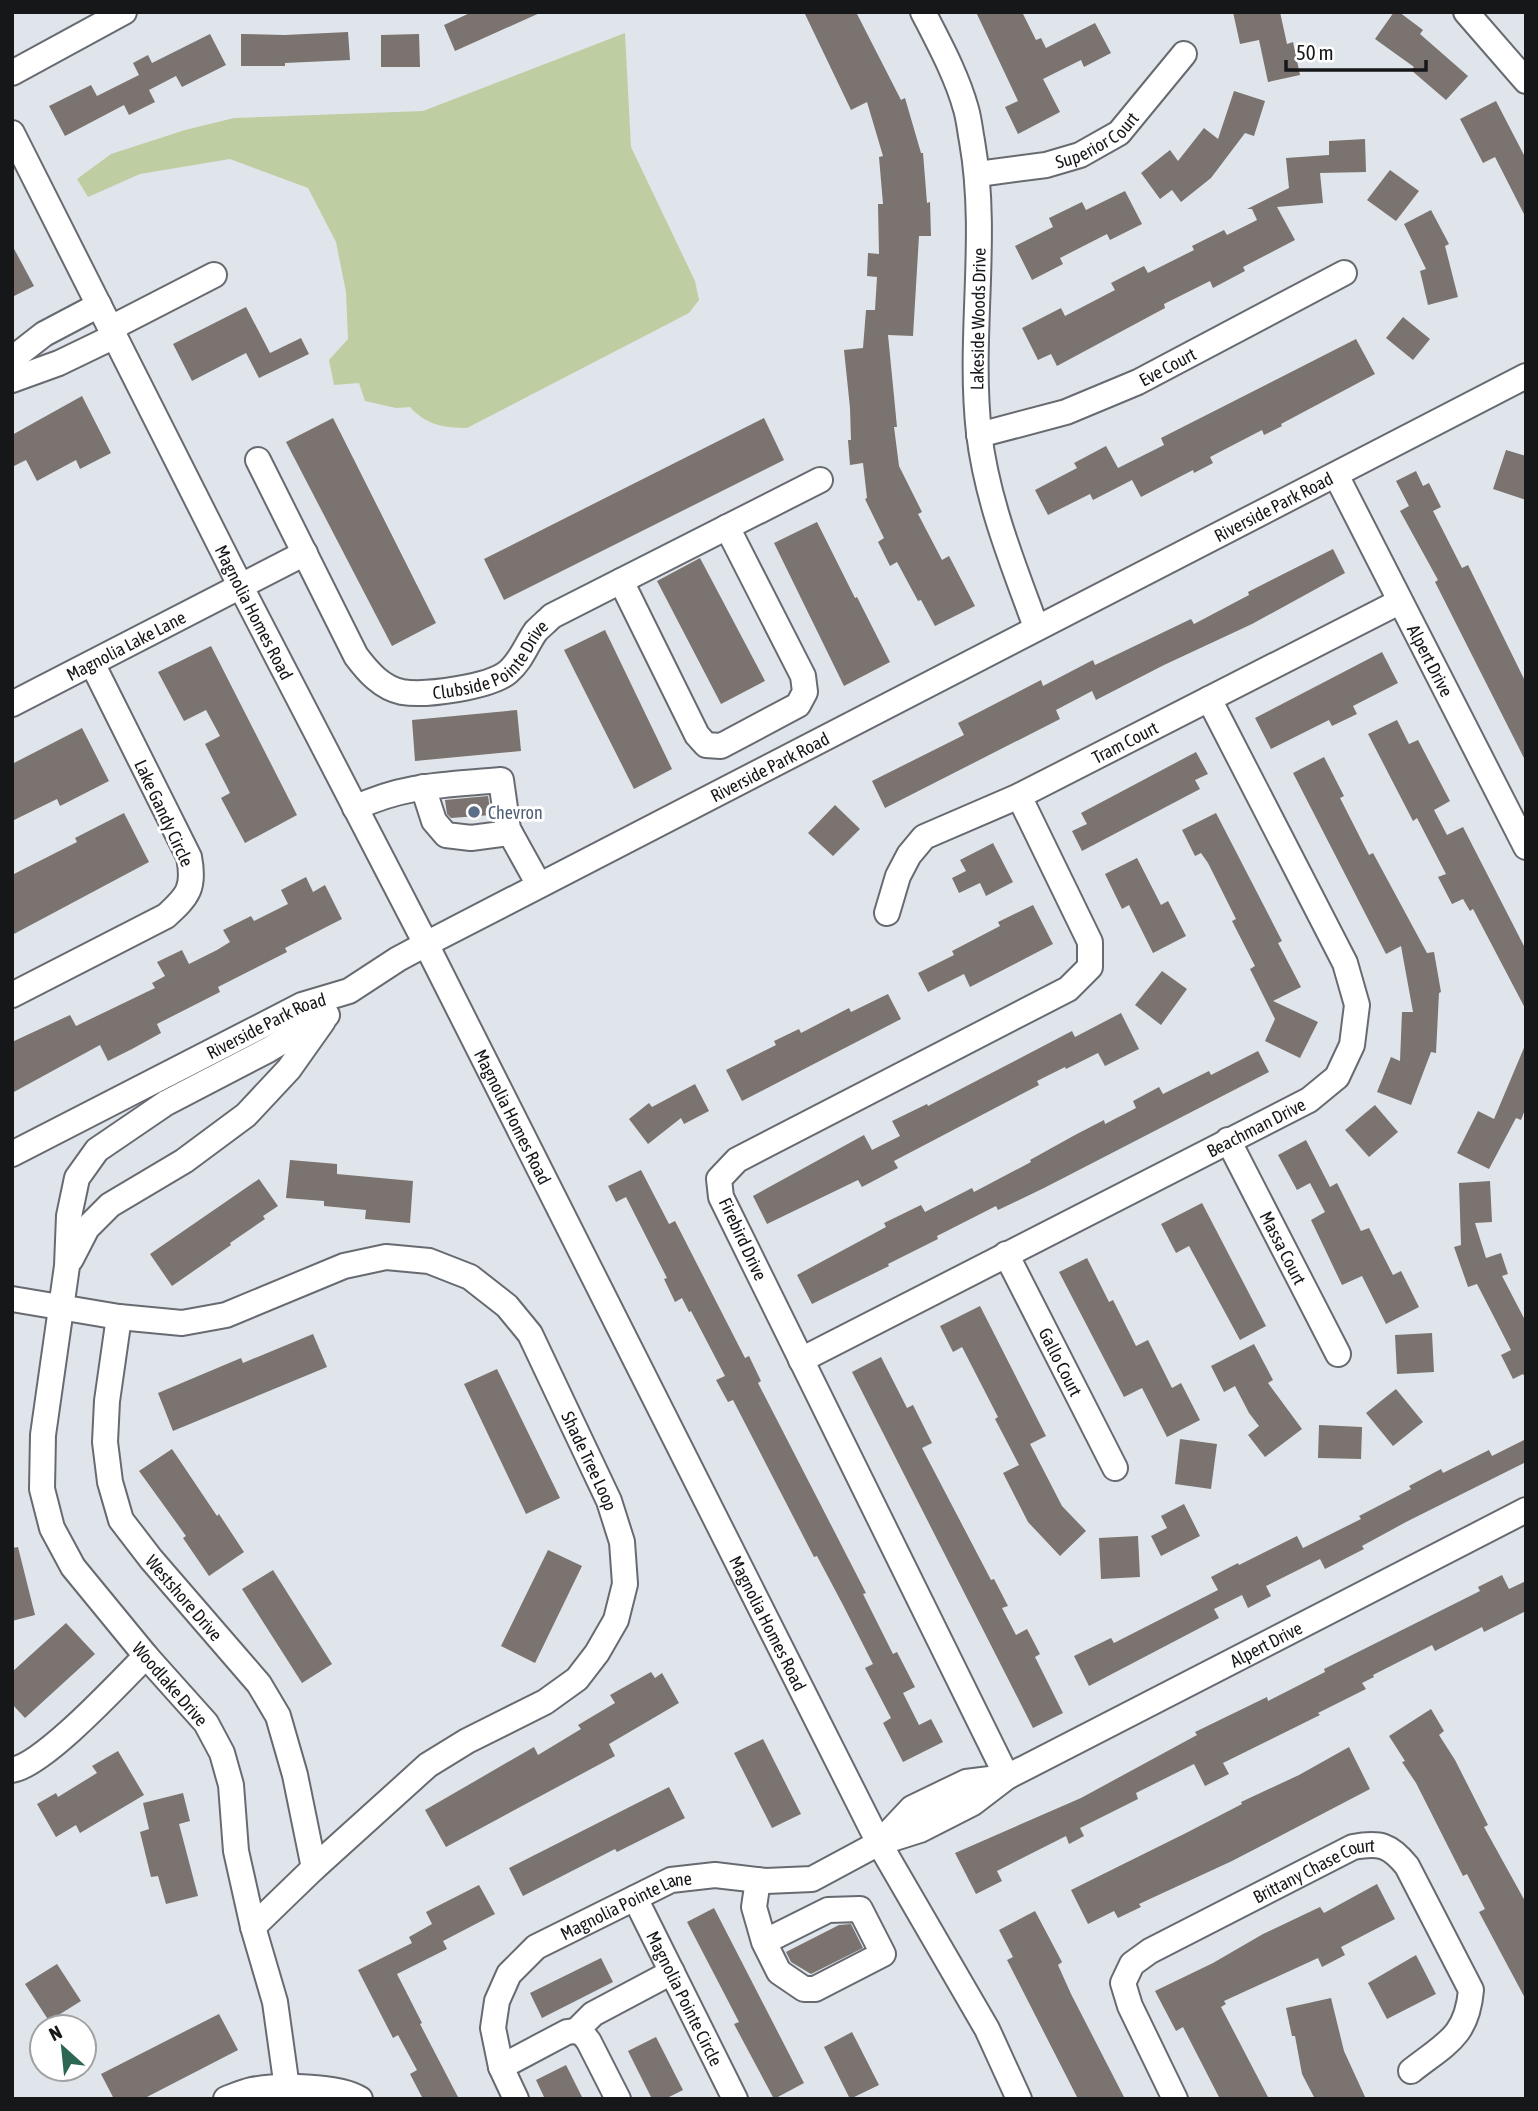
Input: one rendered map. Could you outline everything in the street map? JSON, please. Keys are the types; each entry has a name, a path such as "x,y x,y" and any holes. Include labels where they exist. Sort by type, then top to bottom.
{"street":[{"path":"12,73 124,12"},
{"name":"Lakeside Woods Drive","path":"923,12 967,110 978,174 980,224 975,376 979,435 992,503 1036,627"},
{"path":"1466,12 1526,81"},
{"name":"Superior Court","path":"978,174 1046,164 1080,155 1119,133 1184,54"},
{"name":"Magnolia Homes Road","path":"12,133 241,587 426,944 879,1843 987,2029 1019,2099"},
{"name":"Eve Court","path":"979,435 1066,412 1138,382 1344,274"},
{"path":"12,380 59,363 214,275"},
{"path":"12,359 44,334 99,305"},
{"path":"44,334 59,363"},
{"name":"Riverside Park Road","path":"12,1154 302,1005 349,991 426,944 1526,376"},
{"name":"Clubside Pointe Drive","path":"258,460 356,656 371,677 401,692 432,692 486,682 506,674 520,660 537,631 552,616 820,480"},
{"name":"Alpert Drive","path":"1336,475 1526,846"},
{"path":"621,581 697,735 706,745 721,746 798,705 804,692 803,676 727,527"},
{"name":"Magnolia Lake Lane","path":"12,704 305,554"},
{"name":"Tram Court","path":"887,913 898,876 909,855 925,837 1019,796 1399,602"},
{"name":"Lake Gandy Circle","path":"12,995 166,916 186,898 193,876 189,858 92,663"},
{"name":"Beachman Drive","path":"801,1360 1309,1100 1337,1077 1352,1045 1357,1005 1345,963 1209,699"},
{"path":"355,808 391,793 423,786 501,780 510,833 539,885"},
{"path":"423,786 434,821 446,835 471,838 510,833"},
{"name":"Firebird Drive","path":"1007,1777 722,1197 719,1179 737,1160 1068,989 1090,967 1090,942 1019,796"},
{"name":"Woodlake Drive","path":"67,1266 87,1228 110,1205 184,1161 246,1115 289,1069 327,1014 349,991"},
{"name":"Woodlake Drive","path":"287,2088 275,2002 253,1927 236,1851 231,1785 222,1753 206,1723 146,1656 73,1567 52,1528 42,1489 43,1436 67,1266 69,1216 77,1178 97,1150 166,1102 268,1050 327,1014"},
{"name":"Massa Court","path":"1228,1140 1338,1354"},
{"name":"Gallo Court","path":"1006,1254 1115,1468"},
{"name":"Shade Tree Loop","path":"12,1299 119,1317 182,1323 226,1315 344,1266 386,1257 429,1261 470,1277 507,1306 530,1334 609,1501 622,1542 625,1584 615,1620 597,1653 577,1679 545,1702 467,1741 428,1765 253,1927"},
{"name":"Westshore Drive","path":"119,1317 107,1401 105,1442 110,1482 121,1520 150,1559 259,1684 278,1717 295,1775 314,1868"},
{"name":"Alpert Drive","path":"879,1843 912,1808 966,1782 1007,1777 1526,1510"},
{"path":"12,1770 22,1769 52,1748 146,1656"},
{"name":"Magnolia Pointe Lane","path":"516,2099 501,2067 493,2028 497,2001 509,1973 536,1947 671,1880 715,1875 758,1880 812,1879 879,1843"},
{"name":"Brittany Chase Court","path":"1175,2099 1130,2006 1123,1983 1132,1964 1150,1951 1353,1847 1374,1843 1395,1851 1407,1866 1471,1990 1469,2010 1460,2031 1411,2071"},
{"path":"758,1880 754,1906 764,1942"},
{"name":"Magnolia Pointe Circle","path":"635,1898 735,2099"},
{"path":"576,2031 593,2014 672,1972"},
{"path":"501,2067 567,2032 576,2031 583,2034 589,2042 618,2099"},
{"path":"226,2099 252,2090 287,2088 338,2091 359,2099"}],"green space":[{"path":"625,33 631,147 695,281 699,300 689,313 467,428 436,424 422,418 410,407 396,408 365,401 359,383 334,385 329,360 348,339 346,292 336,242 308,188 230,159 140,174 88,197 77,179 111,154 185,130 234,118 423,111"}],"building":[{"path":"472,12 542,12 455,51 444,25"},
{"path":"804,12 856,12 901,100 905,98 923,153 927,203 930,202 931,236 919,236 913,336 888,335 897,427 894,427 899,466 922,512 918,514 942,560 949,556 975,606 935,626 897,562 890,566 878,542 884,538 865,499 863,463 850,465 850,408 844,350 863,348 866,310 875,310 877,277 867,276 868,253 879,254 878,204 883,204 879,157 883,156 867,102 851,110"},
{"path":"976,12 1022,12 1036,40 1041,38 1046,48 1095,23 1111,53 1084,67 1081,60 1043,79 1060,112 1018,134 1005,107 1018,101"},
{"path":"1233,12 1280,12 1287,44 1293,42 1300,75 1268,82 1259,40 1240,44"},
{"path":"1394,12 1399,12 1423,30 1420,34 1468,76 1446,100 1411,70 1414,67 1375,39"},
{"path":"348,32 350,60 285,63 285,66 241,66 241,34"},
{"path":"210,34 226,65 182,87 176,76 149,90 155,102 129,115 124,105 65,136 49,106 91,85 97,96 139,75 133,63 148,55 152,63"},
{"path":"419,34 420,67 381,67 381,35"},
{"path":"1234,91 1265,101 1254,136 1245,133 1211,178 1181,202 1172,190 1160,199 1141,173 1170,150 1178,161 1204,128 1218,139"},
{"path":"1496,101 1526,159 1526,218 1495,157 1483,163 1460,119"},
{"path":"1365,139 1366,172 1320,173 1323,203 1277,207 1295,240 1243,267 1245,271 1213,288 1210,281 1164,304 1165,308 1057,366 1051,354 1038,360 1022,328 1061,308 1065,316 1115,290 1111,283 1144,266 1148,273 1194,250 1192,246 1224,230 1227,235 1257,220 1252,209 1247,209 1289,188 1286,158 1329,155 1329,141"},
{"path":"1390,170 1419,191 1396,221 1367,200"},
{"path":"1125,191 1142,224 1110,240 1107,234 1060,258 1063,264 1032,280 1015,246 1053,227 1049,218 1082,202 1086,210"},
{"path":"1431,210 1449,244 1445,246 1458,297 1428,305 1420,271 1426,269 1404,224"},
{"path":"12,245 34,286 12,297"},
{"path":"246,307 270,353 301,338 309,354 259,378 246,353 192,381 173,344"},
{"path":"1403,317 1430,339 1413,360 1386,338"},
{"path":"1356,339 1375,374 1281,424 1282,426 1264,435 1262,430 1210,457 1213,463 1194,473 1193,470 1141,497 1132,480 1093,500 1090,494 1048,515 1035,490 1077,468 1074,463 1106,446 1118,468 1164,445 1161,438"},
{"path":"82,396 111,453 80,469 76,460 37,481 26,460 12,467 12,435"},
{"path":"333,418 436,623 392,646 286,442"},
{"path":"764,418 784,460 504,600 484,559"},
{"path":"1506,450 1526,456 1526,500 1493,489"},
{"path":"1416,471 1423,486 1429,483 1441,507 1433,511 1462,568 1468,565 1526,683 1526,762 1435,582 1438,580 1400,511 1409,506 1396,481"},
{"path":"817,522 890,662 844,686 774,543"},
{"path":"1333,549 1345,573 1252,624 1096,700 1092,691 1056,710 1060,719 885,808 872,781 964,735 958,723 1041,680 1043,686 1093,660 1095,665 1191,619 1194,624 1249,595 1248,592"},
{"path":"700,558 765,681 721,704 657,581"},
{"path":"605,630 672,769 634,789 564,650"},
{"path":"211,646 297,815 245,843 221,798 230,793 205,744 220,736 206,710 184,721 158,672"},
{"path":"1382,652 1398,683 1353,706 1357,714 1332,726 1329,720 1271,749 1255,718"},
{"path":"517,710 521,751 415,761 412,720"},
{"path":"1397,720 1409,744 1418,740 1450,801 1434,810 1447,835 1463,827 1526,950 1526,1010 1473,909 1470,911 1463,899 1452,904 1438,877 1446,874 1417,818 1413,821 1368,734"},
{"path":"82,728 109,781 60,806 57,799 12,821 12,764"},
{"path":"1196,752 1208,774 1195,780 1200,789 1082,851 1072,831 1087,824 1081,813"},
{"path":"1324,757 1344,796 1340,798 1369,855 1373,853 1427,953 1434,952 1441,992 1436,1053 1431,1052 1411,1105 1377,1092 1391,1057 1400,1061 1402,1012 1413,1012 1401,946 1386,954 1293,773"},
{"path":"488,796 491,815 451,818 447,814 445,800"},
{"path":"835,805 860,829 833,856 808,833"},
{"path":"124,813 149,862 12,935 12,875 77,842 75,838"},
{"path":"1216,813 1282,941 1278,943 1301,987 1273,1001 1318,1022 1300,1058 1265,1041 1275,1019 1250,969 1255,966 1232,921 1236,919 1208,863 1201,853 1195,856 1182,830"},
{"path":"993,843 1013,882 986,896 980,883 959,893 952,878 966,871 960,860"},
{"path":"1137,858 1161,905 1168,901 1186,936 1153,953 1129,905 1122,909 1105,874"},
{"path":"306,877 313,892 325,885 342,919 285,948 287,952 218,987 220,992 157,1024 161,1033 132,1049 108,1061 100,1045 12,1093 12,1042 70,1015 76,1026 155,988 152,983 165,976 157,962 182,950 189,964 217,950 230,942 223,930 251,916 254,921 288,904 281,890"},
{"path":"1033,905 1053,944 970,987 964,974 928,992 918,973 954,955 952,951 1000,926 998,922"},
{"path":"1162,971 1187,989 1161,1025 1135,1005"},
{"path":"888,994 901,1019 742,1101 726,1070 776,1045 774,1041 799,1029 801,1033 849,1008 851,1012"},
{"path":"1121,1013 1139,1049 1105,1066 1098,1053 1066,1069 1065,1067 1037,1081 1039,1085 894,1161 898,1168 862,1187 858,1180 767,1224 753,1196 864,1135 872,1150 900,1136 892,1121 927,1104 928,1106 1072,1031 1075,1037"},
{"path":"1526,1043 1526,1107 1521,1120 1516,1118 1489,1169 1457,1153 1478,1111 1494,1119"},
{"path":"1258,1051 1269,1072 1044,1188 998,1210 996,1206 937,1236 938,1239 888,1264 889,1266 812,1304 797,1275 886,1227 884,1223 921,1205 925,1212 972,1188 974,1192 1075,1135 1136,1108 1133,1101 1159,1087 1163,1094 1209,1071 1211,1075"},
{"path":"695,1084 709,1111 684,1124 681,1118 648,1144 629,1119 649,1103 652,1107"},
{"path":"1375,1105 1398,1132 1369,1157 1345,1130"},
{"path":"1306,1140 1330,1187 1337,1183 1361,1231 1369,1228 1393,1275 1401,1271 1419,1307 1386,1324 1362,1276 1342,1285 1311,1220 1325,1212 1310,1183 1297,1190 1278,1155"},
{"path":"290,1160 337,1164 337,1174 413,1181 410,1223 365,1219 366,1210 324,1206 324,1201 286,1198"},
{"path":"641,1170 669,1224 675,1221 745,1358 749,1356 761,1381 758,1383 866,1593 863,1594 893,1654 897,1652 915,1687 903,1693 919,1725 931,1719 943,1742 903,1762 883,1723 891,1718 865,1668 873,1664 843,1605 817,1556 814,1557 733,1400 728,1402 716,1380 725,1376 691,1311 689,1312 682,1298 675,1302 664,1279 667,1278 626,1197 616,1202 608,1186"},
{"path":"259,1179 278,1206 263,1216 265,1219 230,1243 231,1245 172,1286 150,1254"},
{"path":"1490,1181 1492,1222 1475,1223 1486,1258 1501,1253 1508,1274 1502,1276 1526,1322 1526,1379 1523,1374 1513,1379 1501,1355 1511,1350 1477,1284 1468,1287 1454,1247 1461,1245 1459,1183"},
{"path":"1202,1203 1266,1326 1240,1340 1189,1246 1176,1253 1161,1224"},
{"path":"1087,1258 1109,1302 1113,1300 1136,1346 1148,1340 1172,1388 1181,1383 1200,1420 1167,1437 1142,1388 1124,1397 1059,1272"},
{"path":"980,1306 1046,1436 1030,1444 1062,1506 1086,1531 1060,1556 1028,1522 1003,1473 1019,1465 995,1419 998,1417 962,1347 953,1352 940,1326"},
{"path":"1432,1333 1434,1372 1397,1374 1395,1335"},
{"path":"313,1334 327,1367 173,1431 158,1393 241,1358 243,1363"},
{"path":"1254,1344 1273,1380 1268,1383 1302,1429 1265,1457 1248,1435 1259,1426 1235,1386 1224,1392 1211,1366"},
{"path":"881,1357 907,1408 913,1405 932,1443 922,1448 991,1580 994,1579 1008,1606 1002,1608 1016,1635 1027,1629 1040,1654 1035,1657 1063,1713 1033,1728 852,1372"},
{"path":"497,1369 560,1498 526,1514 464,1384"},
{"path":"1396,1389 1423,1422 1393,1446 1366,1413"},
{"path":"1319,1425 1362,1427 1361,1459 1318,1458"},
{"path":"1180,1439 1217,1444 1211,1489 1175,1484"},
{"path":"1526,1439 1526,1462 1406,1522 1362,1546 1364,1549 1325,1569 1320,1559 1266,1586 1271,1596 1248,1608 1242,1595 1214,1609 1219,1618 1089,1686 1074,1656 1111,1638 1114,1643 1218,1590 1211,1577 1297,1536 1303,1548 1361,1519 1359,1516 1411,1489 1409,1486 1441,1469 1443,1473 1489,1450 1492,1456"},
{"path":"172,1449 244,1552 209,1576 183,1538 186,1536 139,1471"},
{"path":"1184,1504 1200,1536 1161,1556 1151,1536 1167,1528 1161,1516"},
{"path":"1138,1536 1140,1577 1101,1579 1099,1538"},
{"path":"18,1547 35,1615 12,1621 12,1548"},
{"path":"548,1550 582,1566 535,1663 501,1646"},
{"path":"273,1570 332,1664 302,1683 242,1589"},
{"path":"1502,1575 1509,1589 1526,1581 1526,1611 1484,1632 1482,1627 1435,1651 1432,1645 1373,1675 1374,1677 1362,1683 1366,1689 1223,1763 1229,1774 1205,1786 1194,1764 1136,1793 1138,1799 1080,1828 1084,1836 1069,1844 1066,1836 997,1871 1002,1881 976,1894 955,1853 1081,1798 1197,1735 1195,1732 1267,1697 1268,1701 1325,1672 1324,1669 1480,1591 1478,1587"},
{"path":"66,1623 95,1654 25,1718 12,1704 12,1672"},
{"path":"651,1672 655,1678 662,1673 679,1703 609,1744 615,1756 446,1847 425,1810 534,1747 538,1755 581,1729 578,1725 615,1703 610,1695"},
{"path":"1431,1709 1444,1731 1439,1735 1488,1825 1484,1827 1526,1903 1526,2000 1479,1912 1485,1909 1467,1874 1463,1876 1416,1783 1402,1762 1405,1761 1389,1736"},
{"path":"763,1739 801,1814 772,1828 734,1753"},
{"path":"1349,1747 1370,1789 1232,1861 1139,1904 1141,1907 1118,1918 1114,1911 1088,1924 1071,1890"},
{"path":"118,1751 144,1795 80,1833 76,1825 56,1837 37,1804 56,1793 58,1797 97,1773 92,1766"},
{"path":"669,1787 685,1818 617,1852 615,1849 523,1896 509,1868"},
{"path":"183,1793 190,1821 179,1824 198,1896 166,1904 158,1876 151,1877 140,1832 149,1829 143,1803"},
{"path":"1377,1884 1395,1919 1341,1947 1345,1955 1322,1967 1318,1958 1224,2001 1226,2004 1221,2007 1269,2099 1220,2099 1183,2027 1176,2031 1155,1991 1213,1963 1263,1934 1320,1907 1324,1913"},
{"path":"479,1885 495,1914 443,1941 447,1949 397,1974 459,2099 423,2099 410,2074 417,2070 398,2035 393,2038 358,1970 412,1943 409,1937 432,1924 426,1912"},
{"path":"714,1908 804,2083 774,2099 734,2024 739,2022 687,1922"},
{"path":"1035,1911 1062,1962 1058,1965 1071,1994 1125,2099 1078,2099 1007,1960 1013,1957 999,1930"},
{"path":"851,1924 863,1948 811,1974 791,1962 786,1952 839,1925"},
{"path":"1416,1955 1436,1994 1387,2019 1368,1983"},
{"path":"601,1958 613,1982 542,2018 530,1993"},
{"path":"57,1964 81,2001 62,2013 44,2013 25,1984"},
{"path":"1331,1998 1344,2051 1366,2099 1315,2099 1302,2074 1295,2036 1292,2036 1286,2008"},
{"path":"219,2014 238,2050 143,2099 114,2099 101,2074"},
{"path":"852,2032 879,2085 850,2099 824,2047"},
{"path":"656,2037 683,2090 665,2099 652,2099 628,2051"},
{"path":"566,2065 583,2099 545,2099 536,2080"}],"place":[{"name":"Chevron","path":"474,812"}]}
